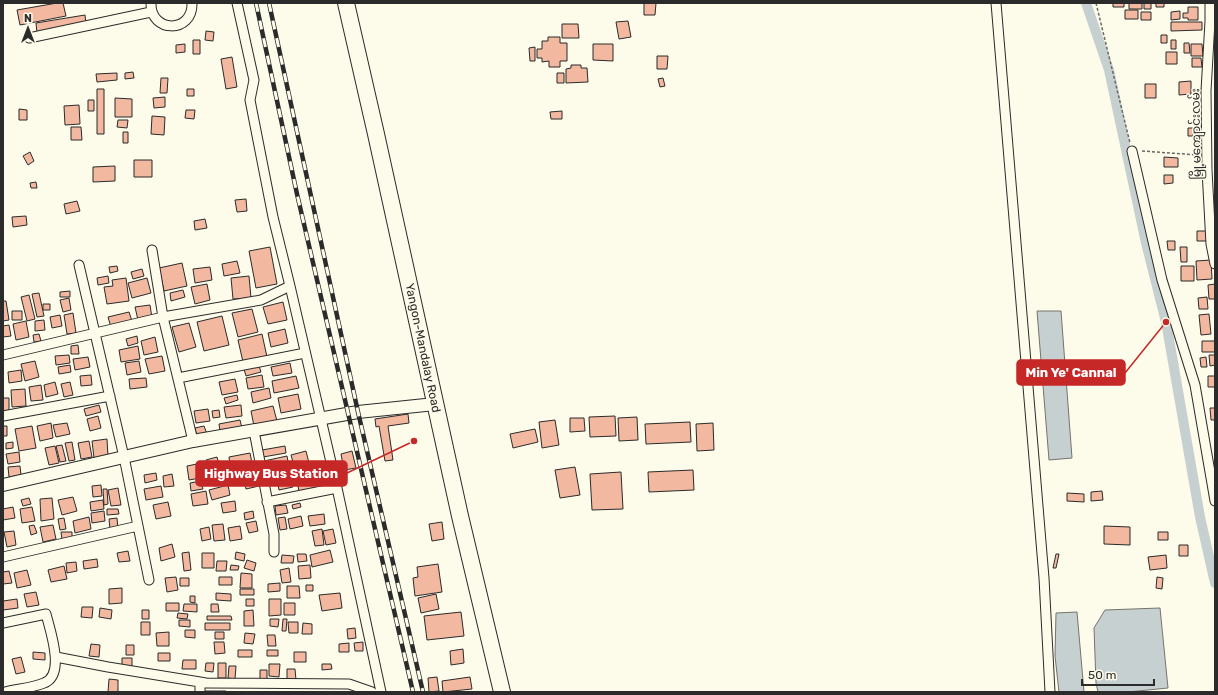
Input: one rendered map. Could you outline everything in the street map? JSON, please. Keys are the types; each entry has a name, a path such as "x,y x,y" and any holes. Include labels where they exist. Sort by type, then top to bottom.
{"highway":[{"name":"Yangon-Mandalay Road","path":"346,3 435,404 502,692"}],"street":[{"path":"29,38 151,7 155,18 160,23 167,26 174,26 187,20 192,3"},
{"path":"237,3 254,80 250,100 273,218 337,488 381,692"},
{"path":"996,3 1044,578 1050,692"},
{"name":"မြို့မကျောင်းလမ်း","path":"1210,3 1206,91 1211,114 1207,156 1211,244 1215,264"},
{"path":"1132,151 1162,280 1195,385 1215,501"},
{"path":"152,250 163,317 193,441"},
{"path":"79,265 124,457 149,580"},
{"path":"3,355 163,317 261,300 290,286"},
{"path":"178,378 305,353"},
{"path":"3,416 110,396"},
{"path":"3,484 193,441 358,412 435,404"},
{"path":"254,431 274,534 274,552"},
{"path":"267,502 337,488"},
{"path":"3,557 138,526"},
{"path":"3,622 46,614 56,657 53,676 46,683 5,692"},
{"path":"56,657 108,668 200,682 349,684 372,692"},
{"path":"200,682 200,692"}],"path":[{"path":"1096,3 1132,151 1207,156"}],"shaded area":[{"path":"1037,311 1061,311 1072,458 1049,460"},
{"path":"1160,608 1168,688 1128,692 1098,692 1096,683 1094,628 1105,610"},
{"path":"1077,612 1084,692 1059,692 1055,656 1056,613"}],"building":[{"path":"63,3 66,16 20,25 17,10"},
{"path":"644,3 656,3 655,15 644,15"},
{"path":"1113,3 1124,3 1124,7 1113,7"},
{"path":"1129,3 1142,3 1142,9 1129,9"},
{"path":"1144,3 1151,3 1151,9 1144,9"},
{"path":"1156,3 1164,3 1164,7 1156,7"},
{"path":"1188,7 1198,7 1198,20 1188,20 1188,18 1183,18 1183,13 1188,13"},
{"path":"1125,10 1138,10 1138,19 1125,19"},
{"path":"1180,11 1180,19 1171,20 1171,12"},
{"path":"1141,12 1151,12 1151,20 1141,20"},
{"path":"85,15 86,24 37,33 36,23"},
{"path":"628,21 631,37 619,39 616,22"},
{"path":"1171,22 1202,22 1202,30 1171,31"},
{"path":"562,24 578,24 579,38 562,38"},
{"path":"206,31 214,32 213,41 205,40"},
{"path":"1161,35 1167,35 1167,43 1161,43"},
{"path":"548,37 560,37 560,43 567,43 567,61 560,61 560,67 549,67 549,61 542,62 542,58 537,58 537,49 542,49 542,41 548,41"},
{"path":"193,40 200,40 200,54 193,54"},
{"path":"1171,40 1176,40 1176,49 1171,49"},
{"path":"1184,43 1189,43 1190,53 1184,53"},
{"path":"185,44 185,52 176,53 176,45"},
{"path":"593,44 613,44 613,61 593,60"},
{"path":"1191,44 1202,44 1203,56 1191,56"},
{"path":"535,47 535,61 530,61 529,48"},
{"path":"1166,52 1177,52 1177,64 1166,64"},
{"path":"657,56 668,56 667,69 657,69"},
{"path":"232,57 237,87 226,89 221,59"},
{"path":"1192,58 1201,58 1202,67 1192,67"},
{"path":"571,65 581,65 581,68 587,68 588,82 566,83 566,69 571,68"},
{"path":"133,72 134,78 125,79 125,73"},
{"path":"117,73 117,80 97,82 96,74"},
{"path":"557,73 564,73 564,83 557,83"},
{"path":"161,78 168,78 167,93 160,93"},
{"path":"663,78 665,86 660,87 658,79"},
{"path":"1191,81 1191,94 1179,95 1179,82"},
{"path":"1145,84 1156,84 1156,98 1145,98"},
{"path":"97,89 104,89 104,134 97,134"},
{"path":"187,89 194,89 194,96 187,96"},
{"path":"1195,89 1201,89 1202,98 1195,98"},
{"path":"165,97 165,107 154,108 153,98"},
{"path":"115,98 132,99 132,117 115,117"},
{"path":"88,100 94,100 94,111 88,111"},
{"path":"79,105 80,124 65,125 64,106"},
{"path":"19,109 27,110 27,120 19,120"},
{"path":"186,110 195,110 194,119 185,118"},
{"path":"562,111 562,119 551,119 550,112"},
{"path":"152,116 165,117 164,135 151,134"},
{"path":"118,120 128,120 127,128 117,127"},
{"path":"71,127 81,127 82,140 71,140"},
{"path":"1197,127 1204,127 1205,133 1197,133"},
{"path":"1188,128 1193,128 1193,136 1188,136"},
{"path":"123,132 128,132 128,143 123,143"},
{"path":"1195,138 1203,138 1203,147 1195,147"},
{"path":"30,152 34,161 28,165 23,156"},
{"path":"1164,157 1178,158 1178,167 1164,167"},
{"path":"134,160 152,160 152,177 134,177"},
{"path":"115,166 115,181 93,182 93,167"},
{"path":"1196,169 1205,169 1205,176 1196,176"},
{"path":"1164,175 1173,175 1173,183 1164,184"},
{"path":"36,182 37,188 31,188 30,183"},
{"path":"246,199 247,211 237,212 235,200"},
{"path":"77,201 80,211 66,214 64,204"},
{"path":"26,216 27,225 13,227 12,217"},
{"path":"205,219 207,228 195,230 194,221"},
{"path":"1197,231 1208,231 1208,241 1197,241"},
{"path":"1167,241 1175,241 1175,250 1168,250"},
{"path":"270,247 277,284 256,288 249,251"},
{"path":"1180,247 1187,247 1187,262 1181,262"},
{"path":"1211,260 1212,279 1197,280 1196,261"},
{"path":"237,261 240,273 224,276 222,264"},
{"path":"182,263 187,286 164,291 159,268"},
{"path":"117,266 118,271 110,273 109,267"},
{"path":"1181,266 1194,266 1194,281 1181,281"},
{"path":"210,267 212,280 195,283 193,269"},
{"path":"142,269 144,276 133,279 131,272"},
{"path":"108,276 109,283 98,285 97,278"},
{"path":"249,276 251,298 233,299 231,278"},
{"path":"126,278 129,301 107,304 104,287 113,286 112,280"},
{"path":"147,278 151,293 132,298 128,283"},
{"path":"207,284 210,300 195,304 191,287"},
{"path":"1215,284 1215,299 1209,299 1208,285"},
{"path":"183,290 185,297 171,301 170,293"},
{"path":"70,291 70,297 60,297 60,292"},
{"path":"39,293 44,316 37,317 32,294"},
{"path":"29,295 35,319 27,321 21,297"},
{"path":"1207,297 1208,309 1199,309 1198,298"},
{"path":"69,298 71,310 63,312 60,300"},
{"path":"3,301 6,301 9,320 3,321"},
{"path":"283,302 287,320 268,324 263,307"},
{"path":"43,304 50,304 50,310 43,310"},
{"path":"150,305 152,318 138,320 135,307"},
{"path":"252,309 258,332 238,337 232,313"},
{"path":"12,311 22,311 22,320 12,320"},
{"path":"129,312 132,321 111,327 108,317"},
{"path":"73,313 76,333 67,334 64,315"},
{"path":"1209,314 1211,334 1201,335 1199,315"},
{"path":"60,315 62,326 52,328 50,317"},
{"path":"222,316 229,345 204,351 197,322"},
{"path":"44,320 45,330 35,331 35,321"},
{"path":"26,321 29,337 16,340 13,324"},
{"path":"189,323 196,347 179,352 172,327"},
{"path":"9,325 11,336 3,337 3,326"},
{"path":"285,329 288,343 271,347 268,333"},
{"path":"39,334 41,341 34,342 33,335"},
{"path":"262,334 267,357 243,362 238,340"},
{"path":"137,336 138,343 128,346 126,339"},
{"path":"155,337 158,352 144,355 141,341"},
{"path":"1202,341 1215,341 1215,352 1202,352"},
{"path":"78,345 79,354 71,354 71,346"},
{"path":"138,346 140,359 121,362 119,350"},
{"path":"69,355 70,363 56,365 55,356"},
{"path":"1209,355 1215,355 1215,365 1210,366"},
{"path":"162,356 165,371 149,374 145,359"},
{"path":"88,357 90,367 75,370 73,359"},
{"path":"1206,357 1207,367 1201,367 1200,358"},
{"path":"35,361 39,377 25,381 21,364"},
{"path":"139,361 141,372 127,375 125,363"},
{"path":"290,363 292,373 273,376 271,367"},
{"path":"70,365 71,372 59,374 58,367"},
{"path":"259,366 261,372 246,376 244,369"},
{"path":"21,370 22,381 9,383 8,372"},
{"path":"91,375 92,385 81,386 80,376"},
{"path":"262,375 264,387 248,389 246,378"},
{"path":"296,376 299,388 274,393 272,381"},
{"path":"1208,376 1215,376 1215,387 1208,387"},
{"path":"146,378 147,387 130,389 129,379"},
{"path":"235,379 238,392 222,395 219,382"},
{"path":"55,382 58,394 46,397 44,385"},
{"path":"70,382 73,395 64,397 61,384"},
{"path":"41,385 43,400 31,401 29,387"},
{"path":"269,388 271,398 253,403 251,392"},
{"path":"25,389 26,406 12,407 11,390"},
{"path":"298,394 301,409 281,413 278,398"},
{"path":"237,395 238,400 226,404 224,398"},
{"path":"3,398 9,398 9,411 3,411"},
{"path":"99,405 101,412 86,416 84,409"},
{"path":"241,405 242,416 226,418 224,407"},
{"path":"273,406 277,421 254,426 251,411"},
{"path":"1210,408 1215,408 1215,420 1211,420"},
{"path":"208,409 210,421 196,423 194,411"},
{"path":"219,410 220,417 213,418 212,411"},
{"path":"408,414 409,423 388,426 393,460 385,461 379,426 376,427 375,419"},
{"path":"98,416 101,428 90,431 87,419"},
{"path":"615,416 616,436 590,437 589,417"},
{"path":"637,417 638,440 619,441 618,418"},
{"path":"570,418 584,418 585,431 570,432"},
{"path":"240,420 242,428 220,431 219,424"},
{"path":"555,420 559,445 542,448 539,422"},
{"path":"690,422 691,442 646,444 645,424"},
{"path":"51,423 53,438 40,441 37,426"},
{"path":"67,423 70,434 56,437 53,425"},
{"path":"713,423 714,450 697,451 696,424"},
{"path":"3,426 7,426 7,436 3,436"},
{"path":"32,426 36,448 19,451 15,429"},
{"path":"204,426 207,434 197,437 195,428"},
{"path":"535,429 538,442 513,448 510,434"},
{"path":"107,439 108,457 94,458 92,441"},
{"path":"89,441 92,457 81,459 78,443"},
{"path":"13,442 13,448 6,449 6,443"},
{"path":"72,442 75,460 69,461 65,443"},
{"path":"62,445 66,461 60,462 56,446"},
{"path":"55,446 59,463 49,465 45,448"},
{"path":"285,446 286,453 263,457 262,450"},
{"path":"306,451 309,463 294,466 291,455"},
{"path":"352,451 356,468 344,470 341,454"},
{"path":"19,452 20,462 8,464 6,454"},
{"path":"250,453 252,463 230,466 229,457"},
{"path":"287,456 289,467 266,472 264,461"},
{"path":"217,457 220,468 208,471 206,460"},
{"path":"197,464 200,478 189,480 187,466"},
{"path":"20,466 21,475 9,477 8,467"},
{"path":"575,467 580,495 560,498 555,470"},
{"path":"693,470 694,490 649,492 648,472"},
{"path":"290,472 293,487 279,490 276,475"},
{"path":"621,472 623,509 592,510 590,474"},
{"path":"156,473 157,480 145,483 144,475"},
{"path":"226,473 228,483 214,486 212,477"},
{"path":"318,473 320,487 299,491 296,477"},
{"path":"172,474 174,486 164,487 163,476"},
{"path":"257,479 259,486 246,489 244,482"},
{"path":"201,481 203,489 191,491 190,483"},
{"path":"101,485 102,496 93,497 92,486"},
{"path":"228,485 230,495 212,500 209,490"},
{"path":"161,486 163,497 146,500 144,489"},
{"path":"118,488 121,505 111,506 108,490"},
{"path":"103,489 107,489 108,504 104,505"},
{"path":"206,491 208,504 193,506 191,494"},
{"path":"1102,491 1103,500 1091,501 1091,492"},
{"path":"1067,493 1084,494 1084,502 1067,501"},
{"path":"73,497 77,511 62,515 58,500"},
{"path":"29,498 31,504 23,506 21,500"},
{"path":"52,498 54,519 41,521 40,499"},
{"path":"103,500 104,509 91,511 90,502"},
{"path":"235,501 236,511 223,513 221,503"},
{"path":"168,502 171,516 156,519 153,505"},
{"path":"300,503 301,507 293,509 292,505"},
{"path":"286,505 288,513 276,515 275,506"},
{"path":"13,507 15,518 3,520 3,509"},
{"path":"32,507 35,521 22,523 20,509"},
{"path":"107,509 118,509 119,514 107,515"},
{"path":"104,511 105,521 92,523 91,513"},
{"path":"253,511 254,518 245,520 244,513"},
{"path":"324,514 325,524 310,526 308,516"},
{"path":"301,516 303,526 290,529 288,519"},
{"path":"89,517 91,529 75,533 73,521"},
{"path":"285,517 287,529 280,530 278,518"},
{"path":"64,518 66,529 60,530 58,519"},
{"path":"117,518 118,529 110,529 109,519"},
{"path":"256,521 258,531 249,533 246,523"},
{"path":"442,522 444,539 432,541 429,524"},
{"path":"223,524 225,540 214,541 212,525"},
{"path":"34,525 37,533 31,535 29,526"},
{"path":"53,525 56,539 43,542 40,527"},
{"path":"240,526 242,539 230,541 228,528"},
{"path":"1104,526 1130,527 1130,545 1104,544"},
{"path":"209,527 211,539 202,541 200,529"},
{"path":"322,529 324,545 315,546 312,531"},
{"path":"333,529 336,543 326,545 323,531"},
{"path":"14,531 16,545 7,547 4,532"},
{"path":"61,532 72,532 72,540 62,540"},
{"path":"1158,532 1168,532 1168,540 1158,540"},
{"path":"172,544 175,557 161,561 159,548"},
{"path":"1179,545 1188,545 1188,556 1179,556"},
{"path":"330,550 333,562 312,567 310,555"},
{"path":"128,551 130,561 119,562 117,553"},
{"path":"189,552 191,570 184,571 182,553"},
{"path":"236,552 245,554 244,561 235,559"},
{"path":"202,553 214,553 214,568 202,568"},
{"path":"297,554 306,554 307,561 298,562"},
{"path":"1056,554 1059,554 1056,568 1053,568"},
{"path":"282,555 294,556 293,563 281,563"},
{"path":"1166,555 1167,568 1150,570 1148,557"},
{"path":"97,559 98,567 84,569 83,561"},
{"path":"247,560 256,563 254,571 244,568"},
{"path":"217,561 227,561 226,571 216,571"},
{"path":"76,562 77,571 67,573 66,563"},
{"path":"438,564 442,592 415,596 413,578 418,577 417,567"},
{"path":"231,565 239,566 238,570 230,570"},
{"path":"310,565 311,578 299,579 298,566"},
{"path":"64,566 67,579 51,582 48,570"},
{"path":"289,568 291,582 282,583 280,570"},
{"path":"27,570 31,585 17,588 14,573"},
{"path":"9,571 12,583 3,584 3,572"},
{"path":"241,573 252,574 252,588 240,588"},
{"path":"176,577 178,590 167,592 165,578"},
{"path":"219,577 232,577 232,585 219,585"},
{"path":"1157,577 1163,578 1162,589 1156,588"},
{"path":"180,578 189,578 189,586 180,586"},
{"path":"280,583 280,591 268,592 268,584"},
{"path":"306,585 313,585 313,591 306,591"},
{"path":"287,586 299,586 300,598 287,598"},
{"path":"122,588 122,603 109,604 109,589"},
{"path":"240,589 254,589 254,595 240,595"},
{"path":"36,592 39,605 27,607 24,594"},
{"path":"216,593 231,594 231,601 216,600"},
{"path":"340,593 342,608 322,611 319,595"},
{"path":"436,594 439,609 421,613 418,598"},
{"path":"190,596 195,596 195,603 190,602"},
{"path":"17,599 18,608 3,610 3,601"},
{"path":"246,599 254,599 254,606 246,606"},
{"path":"269,599 281,599 281,615 269,616"},
{"path":"166,603 179,603 179,611 166,611"},
{"path":"284,603 295,603 295,615 284,615"},
{"path":"184,604 197,604 197,612 183,611"},
{"path":"211,604 218,604 219,612 211,612"},
{"path":"82,607 93,607 92,618 81,617"},
{"path":"100,608 112,610 111,619 99,617"},
{"path":"142,610 149,610 149,619 142,619"},
{"path":"253,610 254,626 244,626 244,611"},
{"path":"461,612 464,636 427,640 424,616"},
{"path":"178,613 188,614 187,619 177,618"},
{"path":"207,616 231,616 232,620 207,620"},
{"path":"270,619 279,619 278,627 270,626"},
{"path":"283,619 287,619 286,631 282,631"},
{"path":"179,620 190,620 190,627 179,626"},
{"path":"141,622 150,622 150,635 141,635"},
{"path":"288,622 298,622 298,633 289,633"},
{"path":"205,623 230,623 230,630 205,630"},
{"path":"303,623 312,624 312,634 302,634"},
{"path":"355,628 356,638 348,639 347,629"},
{"path":"185,630 195,630 195,638 185,637"},
{"path":"169,632 169,646 157,646 156,633"},
{"path":"215,632 224,632 224,639 215,639"},
{"path":"245,633 255,634 253,644 244,643"},
{"path":"267,635 275,635 276,646 268,646"},
{"path":"214,642 224,642 225,653 215,654"},
{"path":"363,642 363,651 355,651 354,643"},
{"path":"349,643 349,652 339,652 339,644"},
{"path":"91,644 100,645 99,657 89,656"},
{"path":"126,645 134,645 134,655 126,655"},
{"path":"463,649 464,663 451,665 450,651"},
{"path":"238,650 252,650 252,657 238,657"},
{"path":"267,650 278,650 278,656 267,656"},
{"path":"33,652 45,653 45,660 33,659"},
{"path":"294,652 306,652 306,662 294,662"},
{"path":"158,653 170,653 170,661 158,661"},
{"path":"21,657 25,672 16,674 12,659"},
{"path":"122,658 132,658 132,666 122,666"},
{"path":"183,660 196,660 196,669 182,669"},
{"path":"206,663 214,663 213,672 205,671"},
{"path":"218,663 226,663 226,678 218,678"},
{"path":"269,664 280,664 279,677 269,676"},
{"path":"322,664 331,664 332,669 322,670"},
{"path":"229,666 236,666 235,679 228,678"},
{"path":"287,669 295,669 296,680 287,680"},
{"path":"260,670 267,670 267,681 260,681"},
{"path":"437,677 439,691 429,692 428,678"},
{"path":"470,677 472,689 443,692 442,681"},
{"path":"109,679 118,680 118,692 108,692"},
{"path":"226,691 226,692 204,692"}],"waterway":[{"path":"1086,3 1109,70 1146,243 1166,322 1200,517 1215,583"}],"railway":[{"path":"256,3 297,194 413,692"},
{"path":"269,3 358,412 423,692"}],"place":[{"name":"Min Ye' Cannal","path":"1166,322"},
{"name":"Highway Bus Station","path":"414,441"}]}
